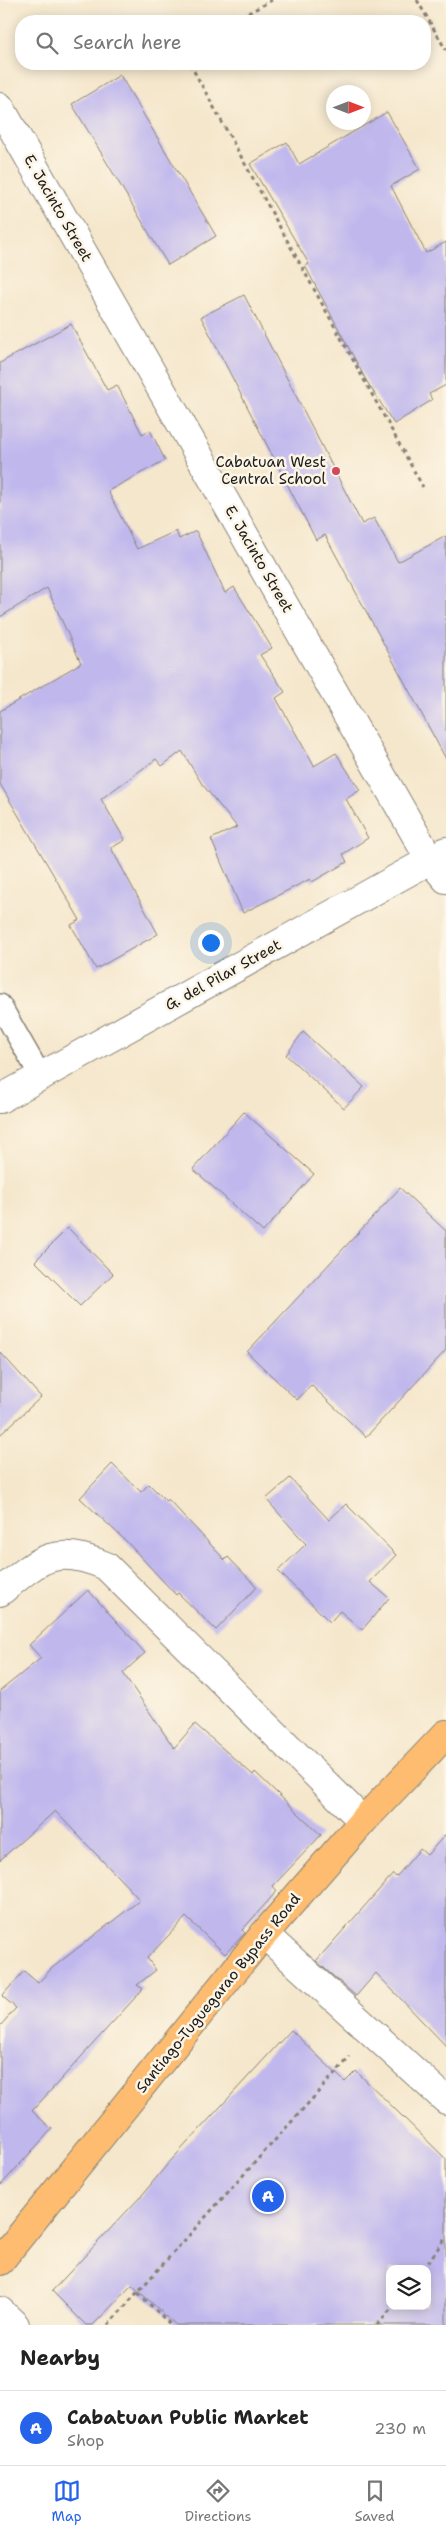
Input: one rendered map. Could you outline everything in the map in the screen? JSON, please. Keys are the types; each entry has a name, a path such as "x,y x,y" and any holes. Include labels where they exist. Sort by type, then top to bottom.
{"highway":[{"name":"Santiago-Tuguegarao Bypass Road","path":"0,2261 264,1934 363,1821 446,1734"}],"street":[{"name":"E. Jacinto Street","path":"0,107 441,863"},
{"name":"G. del Pilar Street","path":"0,1099 441,863"},
{"path":"0,1592 32,1566 63,1554 84,1557 106,1566 363,1821"},
{"path":"264,1934 446,2100"},
{"path":"0,2311 15,2325"}],"lane":[{"path":"0,1005 40,1076"}],"path":[{"path":"245,15 272,0"},
{"path":"417,0 426,15"},
{"path":"431,24 446,50"},
{"path":"193,70 423,487"},
{"path":"108,2325 372,2032"},
{"path":"426,2265 446,2237"},
{"path":"138,2292 171,2325"},
{"path":"377,2325 390,2310"}],"building":[{"path":"120,75 216,236 168,265 72,104"},
{"path":"387,112 420,169 391,186 426,253 446,242 446,385 429,394 432,400 394,424 366,380 305,266 309,264 250,164 287,142 299,164 357,130 371,130 371,121"},
{"path":"244,295 362,524 374,518 398,562 446,536 446,759 325,535 316,540 201,317"},
{"path":"71,324 107,390 117,385 142,434 150,430 165,460 108,491 137,549 176,531 179,539 196,531 225,593 234,587 272,648 260,655 285,692 276,698 314,766 336,753 360,790 346,799 368,838 343,854 347,862 312,882 310,879 243,913 211,839 237,827 202,784 182,751 162,766 156,759 101,799 125,840 111,848 158,934 96,969 71,925 80,920 0,784 0,711 81,663 47,588 0,617 0,363"},
{"path":"303,1032 364,1087 344,1108 286,1055"},
{"path":"244,1112 314,1174 263,1232 193,1169"},
{"path":"400,1188 446,1231 446,1350 366,1437 311,1385 297,1400 247,1352"},
{"path":"68,1228 113,1274 80,1306 35,1261"},
{"path":"0,1352 41,1397 0,1435"},
{"path":"112,1464 141,1492 149,1484 166,1501 168,1499 225,1560 228,1557 257,1587 216,1630 178,1593 176,1595 127,1542 80,1498"},
{"path":"290,1478 329,1520 346,1504 396,1555 370,1582 389,1598 362,1630 340,1611 330,1622 278,1571 306,1544 266,1499"},
{"path":"88,1590 145,1653 123,1673 174,1748 195,1724 253,1775 255,1772 321,1835 273,1886 277,1891 242,1930 245,1933 225,1954 186,1917 147,1958 156,1970 137,1985 143,1989 32,2111 52,2129 0,2186 0,2026 16,2008 2,1996 24,1971 38,1983 52,1968 140,1900 55,1811 0,1860 0,1691 41,1658 29,1645"},
{"path":"446,1834 446,2046 376,1973 356,1996 316,1961 393,1874 396,1877 420,1849 427,1855"},
{"path":"291,2030 345,2082 356,2071 446,2159 446,2325 176,2325 132,2285 93,2325 86,2325 52,2291 143,2194 166,2166"}],"place":[{"name":"Cabatuan West Central School","path":"336,471"},
{"name":"Cabatuan Public Market","path":"268,2196"}]}
